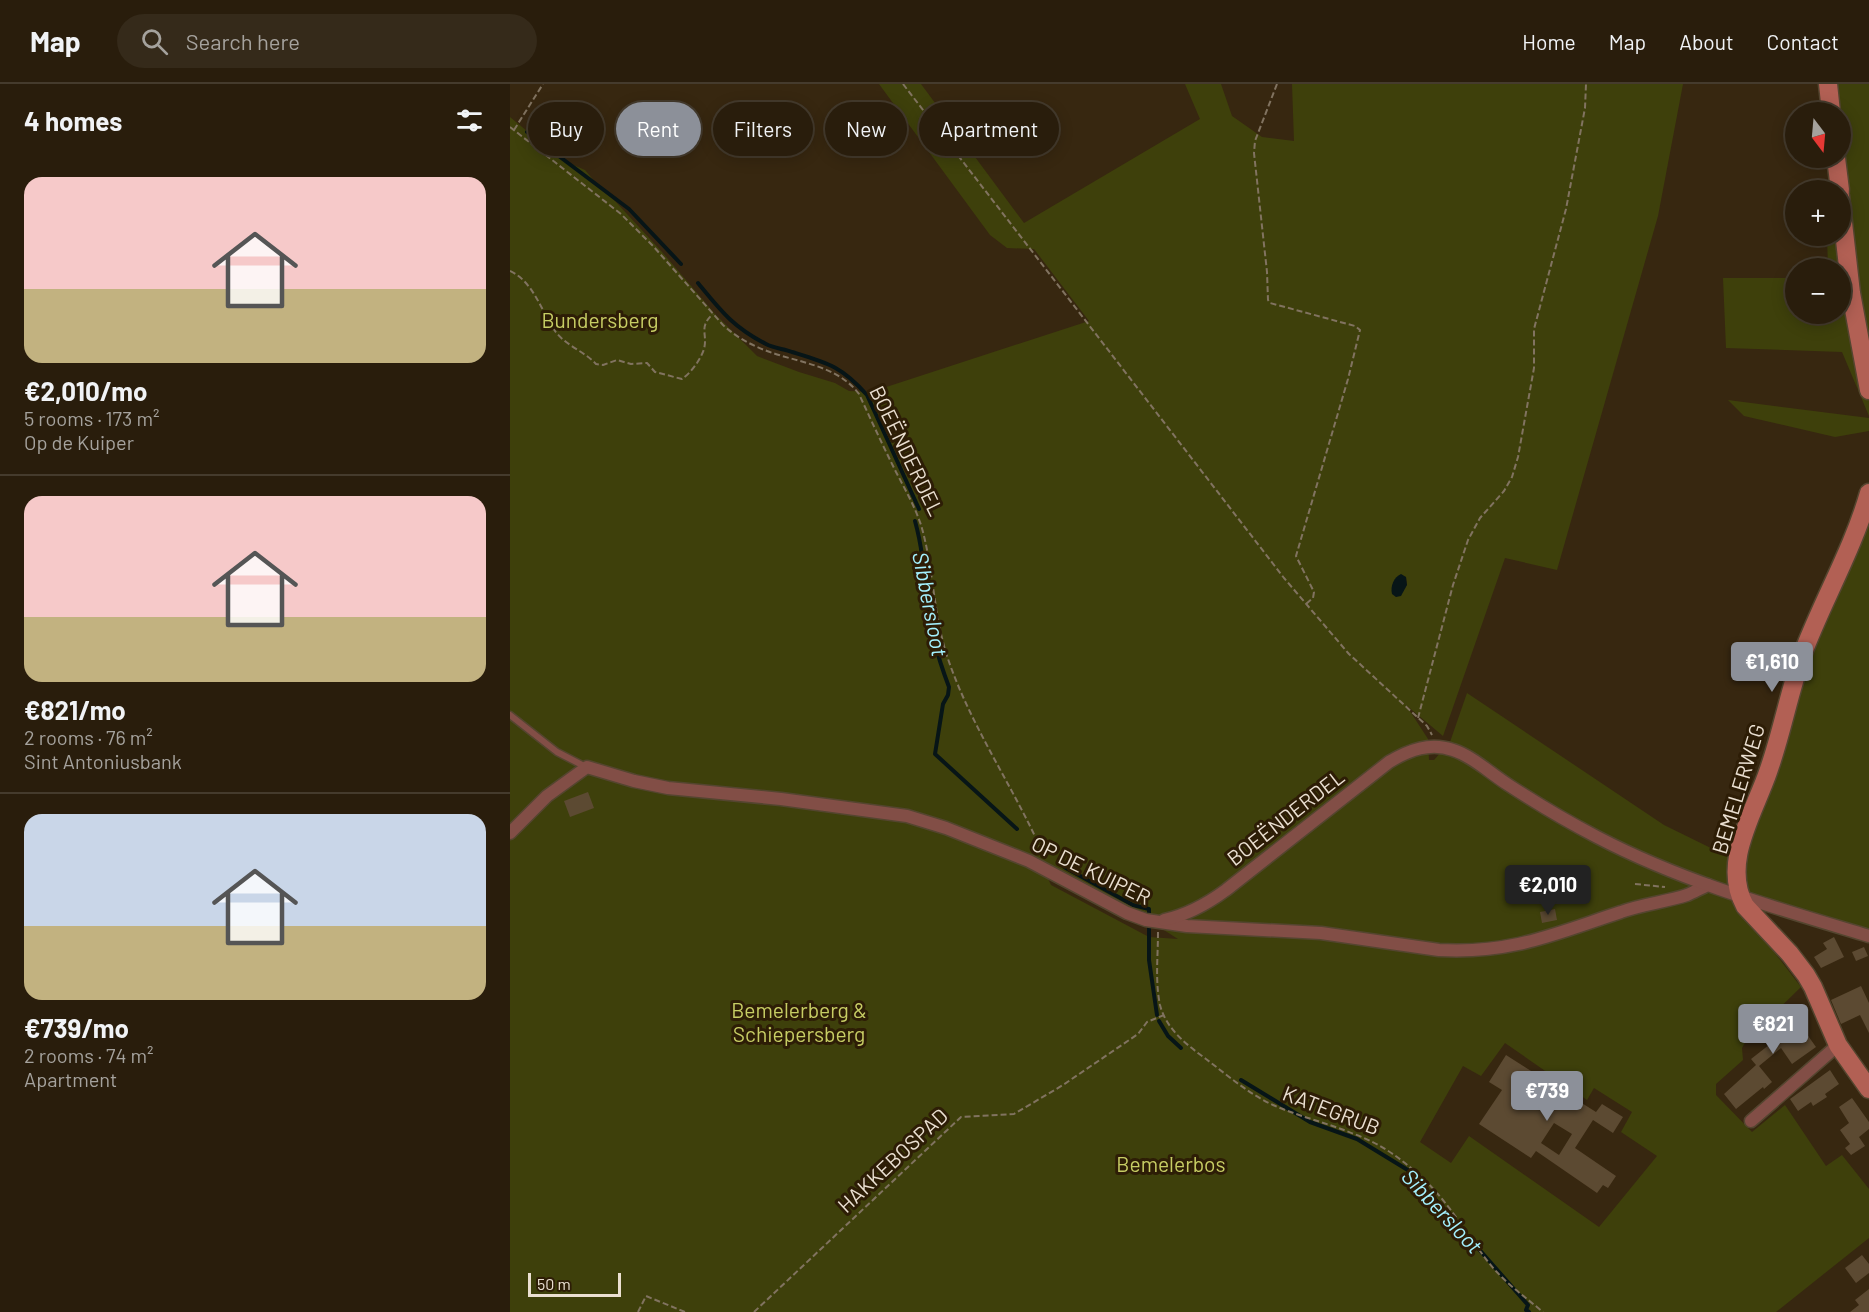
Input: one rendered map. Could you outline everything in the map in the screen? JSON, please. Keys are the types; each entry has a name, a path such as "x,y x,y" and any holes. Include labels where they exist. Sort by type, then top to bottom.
{"street":[{"path":"1828,84 1831,102"},
{"path":"1846,246 1851,293 1869,390"},
{"name":"BEMELERWEG","path":"1740,898 1736,882 1740,848 1768,774 1803,653 1855,532 1869,493"},
{"path":"1438,747 1452,749 1463,754 1572,824 1626,852 1740,898 1869,936"},
{"name":"BOEËNDERDEL","path":"1158,921 1184,914 1218,896 1389,762 1419,748 1438,747"},
{"path":"510,833 547,796 587,767"},
{"name":"OP DE KUIPER","path":"587,767 634,781 678,789 782,799 907,816 970,837 1052,872 1136,917 1187,926 1321,933 1439,950 1476,951 1540,940 1622,911 1688,894 1708,885"},
{"path":"1740,898 1806,975 1838,1045 1869,1089"},
{"path":"1751,1121 1838,1045"}],"lane":[{"name":"OP DE KUIPER","path":"510,715 557,752 587,767"}],"path":[{"path":"514,130 543,84"},
{"path":"903,84 1216,492 1306,604 1349,654 1427,726 1438,747"},
{"path":"1277,84 1255,141 1254,153 1268,300 1270,303 1355,326 1360,330 1348,379 1296,556 1314,592 1313,598 1306,604"},
{"path":"1418,718 1453,585 1468,540 1480,518 1504,491 1512,477 1518,457 1534,368 1534,329 1566,210 1585,108 1586,84"},
{"name":"BOEËNDERDEL","path":"510,127 621,214 729,330 743,340 768,352 839,375 859,394 921,524 927,549 935,610 943,643 956,680 991,755 1034,833 1052,872"},
{"path":"510,272 519,275 532,290 560,337 596,364 603,365 617,360 631,364 646,363 655,372 678,379 685,378 697,363 704,349 705,324 713,314"},
{"name":"KATEGRUB","path":"1158,921 1160,1005 1172,1029 1186,1044 1255,1095 1298,1115 1367,1139 1413,1169 1453,1210 1499,1275 1543,1312"},
{"name":"HAKKEBOSPAD","path":"753,1312 961,1117 1014,1114 1138,1034 1147,1022 1164,1015"},
{"path":"638,1312 646,1296 685,1312"}],"green space":[{"path":"879,84 921,84 934,102 919,102 919,138 907,122 907,102 892,102"},
{"path":"1185,84 1221,84 1232,116 1262,137 1294,141 1292,84 1683,84 1658,216 1557,570 1505,558 1443,736 1406,705 1428,739 1429,760 1434,760 1450,742 1467,693 1664,825 1721,853 1727,836 1739,835 1869,485 1869,942 1739,900 1745,914 1801,987 1746,1041 1742,1048 1743,1060 1716,1084 1716,1095 1752,1132 1785,1105 1826,1166 1842,1155 1869,1189 1869,1238 1776,1312 510,1312 510,117 528,132 528,156 557,156 585,170 662,252 715,314 757,356 835,383 849,391 871,392 1089,321 1034,249 1007,248 990,235 932,156 974,156 1024,223 1200,119","holes":["1399,575 1406,577 1407,585 1396,597 1394,595","1043,868 1156,925 1178,939 1149,937 1051,885","1505,1043 1587,1100 1594,1088 1632,1112 1621,1132 1657,1156 1599,1227 1469,1136 1451,1163 1420,1142 1463,1066 1481,1076"]},
{"path":"1837,84 1869,84 1869,416 1842,352 1726,348 1723,278 1785,278 1785,324 1851,324 1851,258 1828,258 1827,246 1851,246 1851,180 1836,180 1839,168 1851,168 1851,102 1840,102"},
{"path":"1728,400 1869,418 1869,431 1835,437 1744,416"}],"shaded area":[{"path":"1401,574 1406,577 1407,585 1401,596 1396,597 1392,594 1392,585 1396,577"}],"building":[{"path":"588,792 594,808 570,817 564,801"},
{"path":"1555,909 1557,920 1542,923 1540,912"},
{"path":"1834,937 1844,957 1821,968 1814,957 1827,949 1823,943"},
{"path":"1864,947 1868,956 1856,961 1852,952"},
{"path":"1861,986 1869,1003 1869,1033 1860,1015 1841,1024 1831,1000"},
{"path":"1793,1005 1805,1018 1799,1023 1816,1047 1792,1064 1781,1048 1759,1066 1772,1082 1736,1109 1724,1094 1756,1065 1751,1059 1774,1041 1765,1031"},
{"path":"1506,1055 1596,1112 1602,1104 1623,1117 1613,1133 1593,1120 1575,1148 1616,1176 1608,1188 1603,1185 1597,1193 1536,1151 1531,1158 1479,1124 1502,1090 1489,1082","holes":["1554,1123 1572,1134 1559,1155 1541,1143"]},
{"path":"1830,1070 1839,1084 1825,1094 1827,1097 1813,1106 1811,1102 1798,1111 1790,1099"},
{"path":"1852,1098 1869,1122 1869,1129 1859,1137 1865,1146 1851,1155 1845,1148 1850,1144 1840,1130 1849,1123 1839,1107"},
{"path":"1862,1255 1869,1264 1869,1273 1856,1283 1845,1268"},
{"path":"1869,1289 1869,1312 1850,1312 1859,1305 1855,1300"}],"waterway":[{"name":"Sibbersloot","path":"527,132 629,209 681,264"},
{"name":"Sibbersloot","path":"698,283 728,318 755,338 772,347 825,363 858,385 867,395 919,509"},
{"name":"Sibbersloot","path":"915,521 921,549 929,619 949,687 943,704 935,754 1017,829"},
{"name":"Sibbersloot","path":"1064,867 1133,905 1149,909 1149,960 1157,1015"},
{"name":"Sibbersloot","path":"1159,1021 1168,1036 1181,1048"},
{"name":"Sibbersloot","path":"1241,1080 1310,1122 1357,1139 1411,1172 1528,1305 1526,1310 1529,1312"}],"park label":[{"name":"Bundersberg","path":"600,321"},
{"name":"Bemelerberg & Schiepersberg","path":"799,1023"},
{"name":"Bemelerbos","path":"1171,1165"}]}
